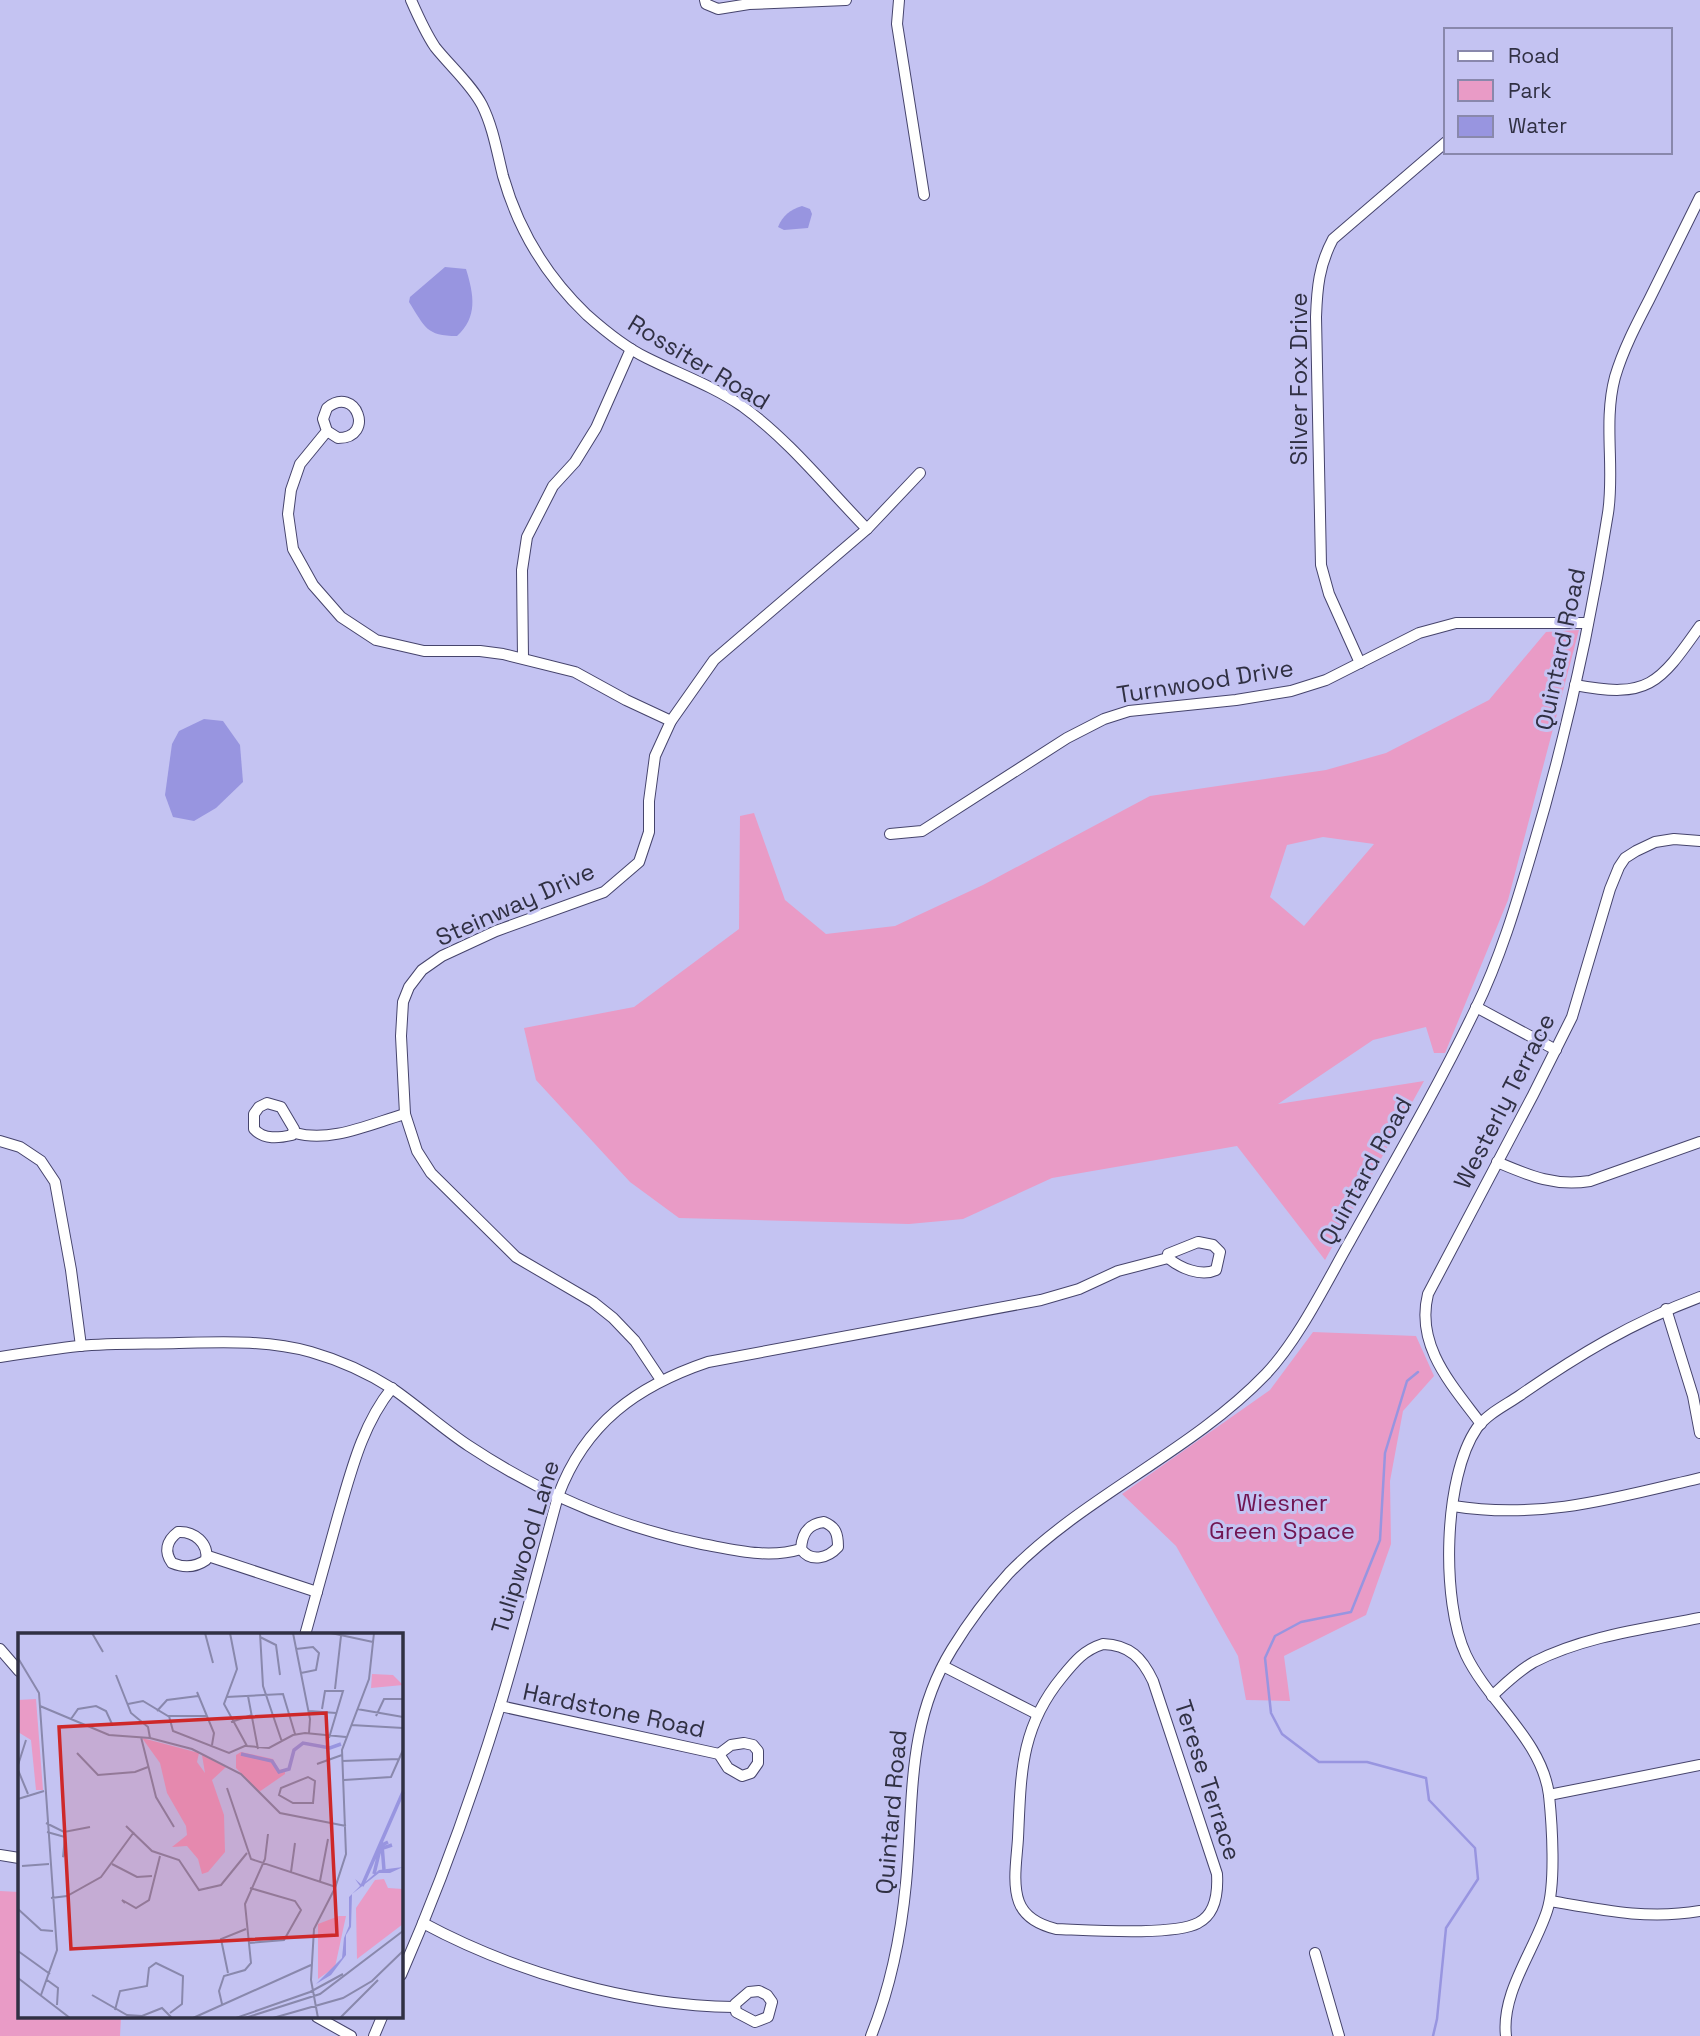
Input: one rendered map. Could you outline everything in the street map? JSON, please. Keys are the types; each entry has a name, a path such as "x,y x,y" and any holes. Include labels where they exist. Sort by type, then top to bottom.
{"street":[{"name":"Rossiter Road","path":"411,0 424,30 480,102 492,127 503,176 517,215 541,260 584,312 631,349 709,387 742,407 769,429 867,529"},
{"path":"705,0 706,4 718,9 747,2 846,0"},
{"path":"899,0 897,24 924,195"},
{"name":"Silver Fox Drive","path":"1360,663 1329,594 1321,565 1316,317 1318,279 1323,257 1333,239 1444,144"},
{"name":"Quintard Road","path":"871,2036 893,1969 900,1934 918,1732 929,1693 943,1666 974,1616 1008,1575 1045,1541 1206,1426 1270,1371 1289,1346 1336,1265 1432,1095 1476,1007 1510,923 1544,811 1575,685 1609,501 1609,417 1614,381 1626,346 1700,197"},
{"path":"523,658 522,570 527,537 553,486 575,462 596,428 631,349"},
{"path":"327,431 300,464 290,490 288,514 293,549 313,585 341,617 376,640 424,651 481,651 523,658 575,672 671,721"},
{"name":"Steinway Drive","path":"661,1380 635,1341 613,1318 593,1302 516,1257 439,1183 416,1151 405,1114 401,1018 403,1002 409,987 422,970 442,957 496,931 604,891 639,862 649,832 649,801 655,757 671,721 714,660 867,529 920,472"},
{"name":"Turnwood Drive","path":"890,834 922,831 1067,738 1104,719 1129,711 1236,700 1291,691 1326,680 1419,634 1456,623 1588,623"},
{"path":"1575,685 1625,691 1644,686 1660,677 1700,626"},
{"name":"Westerly Terrace","path":"1481,1424 1444,1374 1428,1342 1424,1319 1428,1294 1572,1017 1619,867 1625,858 1655,842 1674,839 1700,841"},
{"path":"1476,1007 1556,1050"},
{"path":"295,1133 333,1136 405,1114"},
{"path":"0,1141 20,1147 41,1161 55,1182 81,1346"},
{"path":"1497,1162 1545,1181 1578,1183 1700,1142"},
{"name":"Tulipwood Lane","path":"402,1973 424,1923 500,1706 568,1468 591,1437 616,1411 661,1380 708,1362 1041,1300 1079,1289 1132,1266 1168,1258 1208,1274 1216,1270 1220,1252 1207,1242 1198,1242 1168,1254 1168,1258"},
{"path":"1506,2036 1507,2014 1513,1993 1549,1901 1552,1875 1549,1795 1545,1776 1532,1749 1474,1671 1464,1652 1455,1624 1448,1566 1453,1506 1461,1469 1472,1439 1481,1424 1570,1361 1627,1327 1700,1297"},
{"path":"1666,1309 1693,1396 1700,1433"},
{"path":"0,1357 81,1346 232,1342 274,1345 310,1352 348,1366 391,1388 468,1446 558,1496 607,1518 668,1537 737,1551 769,1554 801,1549"},
{"path":"306,1633 361,1441 391,1388"},
{"path":"1453,1506 1485,1511 1553,1510 1700,1478"},
{"path":"208,1556 317,1592"},
{"path":"1492,1696 1533,1663 1566,1648 1600,1638 1700,1618"},
{"name":"Terese Terrace","path":"1103,1644 1124,1647 1145,1663 1217,1874 1218,1889 1214,1903 1202,1920 1181,1928 1056,1929 1043,1926 1028,1916 1020,1904 1017,1892 1019,1815 1025,1749 1037,1714 1052,1689 1080,1656 1091,1648 1103,1644"},
{"path":"0,1649 18,1670"},
{"path":"943,1666 1037,1714"},
{"name":"Hardstone Road","path":"500,1706 719,1754"},
{"path":"1549,1795 1700,1765"},
{"path":"0,1855 18,1857"},
{"path":"1549,1901 1634,1915 1660,1916 1700,1911"},
{"path":"424,1923 498,1958 565,1980 608,1991 677,2003 734,2007"},
{"path":"1315,1952 1339,2036"},
{"path":"319,2018 351,2036"},
{"path":"374,2036 382,2018"}],"green space":[{"path":"1579,630 1508,900 1445,1053 1434,1053 1426,1027 1373,1040 1278,1104 1424,1081 1325,1260 1237,1146 1052,1178 963,1219 909,1224 679,1218 630,1182 536,1080 524,1028 634,1007 739,929 740,816 754,813 785,900 826,934 895,926 983,885 1150,796 1326,770 1386,753 1489,700 1546,632","holes":["1323,837 1374,844 1304,926 1270,897 1287,845"]},
{"name":"Wiesner Green Space","path":"1313,1332 1416,1336 1434,1376 1403,1411 1390,1481 1391,1544 1366,1615 1284,1656 1290,1701 1246,1700 1238,1656 1176,1546 1122,1494 1270,1390"},
{"path":"0,1891 18,1892 18,2018 121,2018 120,2036 0,2036"}],"water":[{"path":"802,206 810,209 812,214 808,228 784,230 778,227 787,213"},
{"path":"445,267 466,269 471,288 471,313 464,329 457,336 432,332 409,302 410,297"},
{"path":"204,719 223,721 240,745 243,782 216,808 194,821 173,817 165,795 172,744 179,731"}],"waterway":[{"path":"1418,1372 1407,1381 1385,1453 1380,1540 1351,1612 1301,1622 1275,1636 1265,1658 1271,1713 1282,1734 1319,1762 1367,1762 1426,1778 1429,1800 1475,1848 1478,1879 1446,1928 1433,2036"}]}
